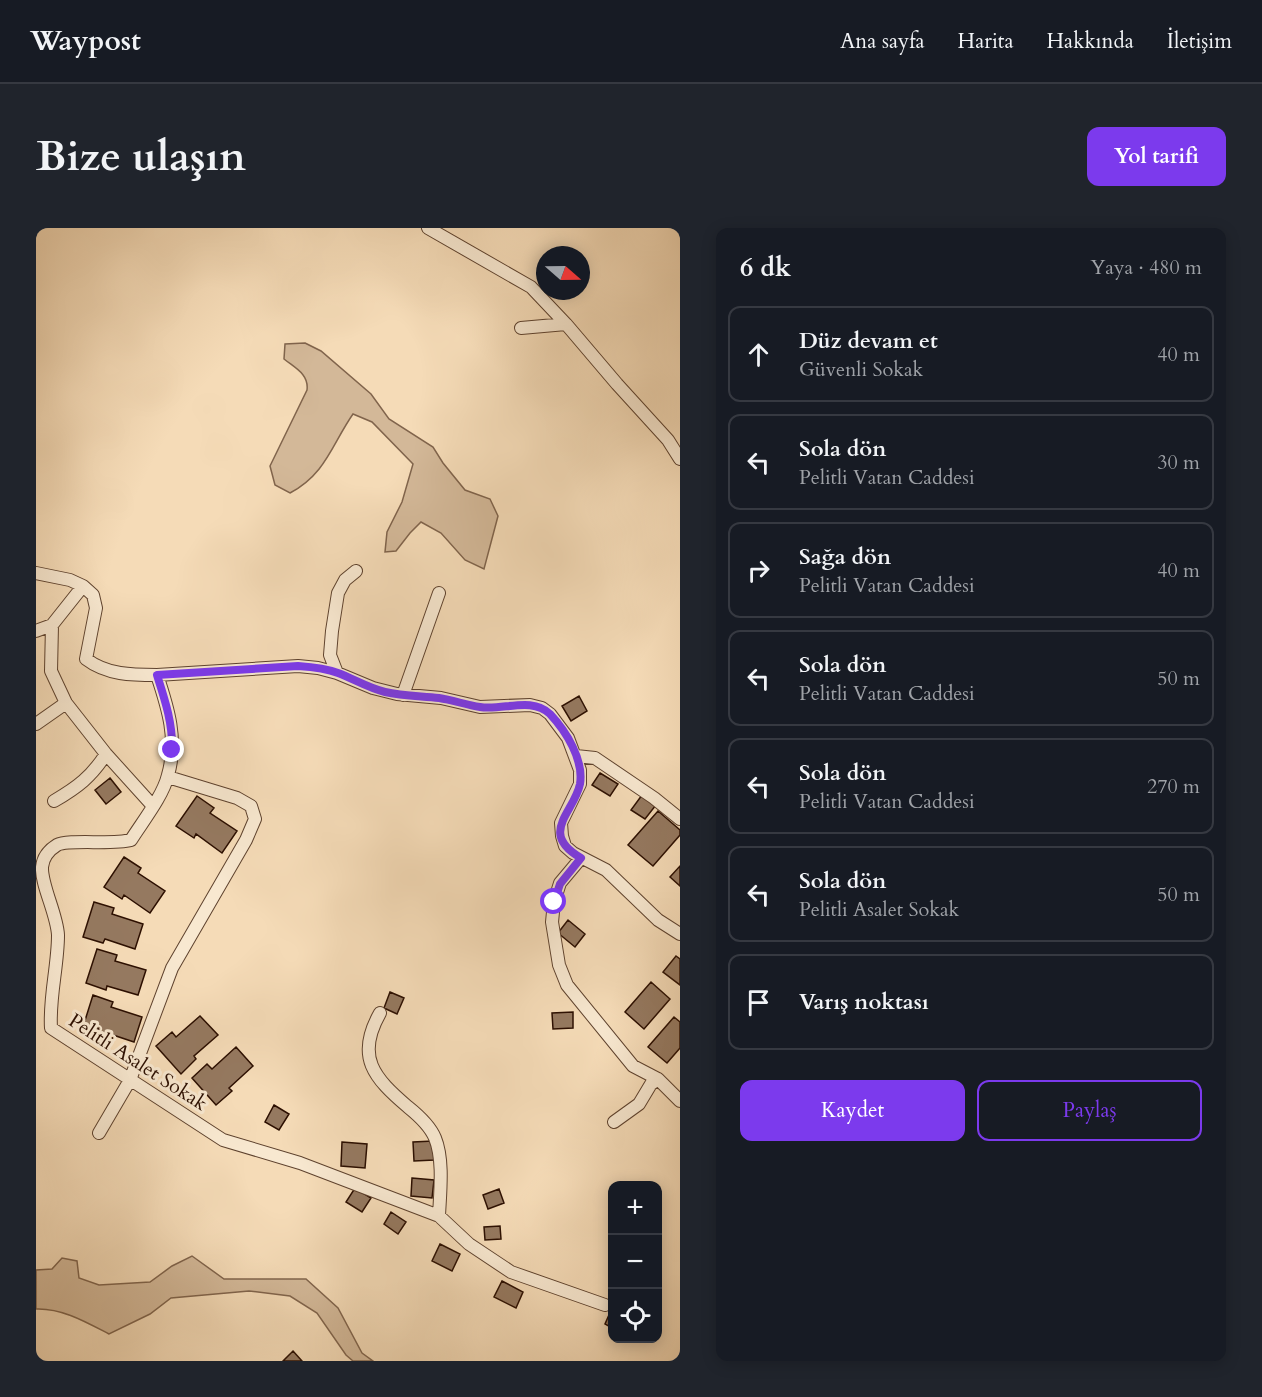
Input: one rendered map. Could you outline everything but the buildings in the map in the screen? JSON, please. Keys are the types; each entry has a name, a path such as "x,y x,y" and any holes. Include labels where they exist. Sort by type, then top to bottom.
{"street":[{"path":"428,228 531,287 668,440 680,459"},
{"path":"521,328 566,324"},
{"path":"337,673 330,655 338,593 345,580 356,571"},
{"path":"36,573 84,585 93,595 96,608 86,659 111,672 157,675 298,666 337,673 373,688 403,695 441,698 480,707 530,705 542,708 550,714 568,738 580,770 580,784 561,823 565,846 581,858 606,870 658,920 680,934"},
{"path":"36,631 52,625 84,585"},
{"path":"403,695 439,593"},
{"path":"52,625 51,670 66,704 106,754 153,806"},
{"name":"Pelitli Asalet Sokak","path":"157,675 172,734 168,777 153,806 130,840 60,843 48,851 44,860 42,869 58,935 50,1013 51,1028 223,1140 300,1163 439,1216 469,1244 511,1272 605,1305"},
{"path":"36,724 66,704"},
{"path":"54,801 89,777 106,754"},
{"path":"576,756 594,758 654,798 680,819"},
{"path":"99,1133 130,1080 172,968 246,840 255,819 251,806 237,798 168,777"},
{"path":"581,858 560,884 554,902 552,922 559,965 567,985 633,1066 658,1079 680,1101"},
{"path":"380,1013 370,1030 368,1053 370,1061 383,1085 418,1115 435,1138 440,1165 439,1216"},
{"path":"614,1122 639,1104 651,1084 658,1079"}],"shaded area":[{"path":"305,343 321,351 371,394 389,419 433,447 465,490 490,499 498,516 484,569 465,560 441,533 421,522 396,551 385,552 387,532 402,502 413,464 372,422 353,414 327,458 312,477 290,493 275,485 270,466 307,390 304,376 284,359 285,344"},
{"path":"192,1256 224,1279 306,1279 338,1308 362,1353 373,1361 353,1361 346,1355 317,1313 290,1296 249,1291 171,1298 150,1314 109,1334 64,1313 36,1309 36,1270 52,1269 62,1258 77,1261 79,1278 99,1285 150,1282 172,1266"}],"route":[{"path":"172,750 170,717 157,675 298,666 337,673 384,692 441,698 480,707 530,705 542,708 550,714 568,738 580,770 580,784 561,823 565,846 581,858 560,884 554,902"}]}
